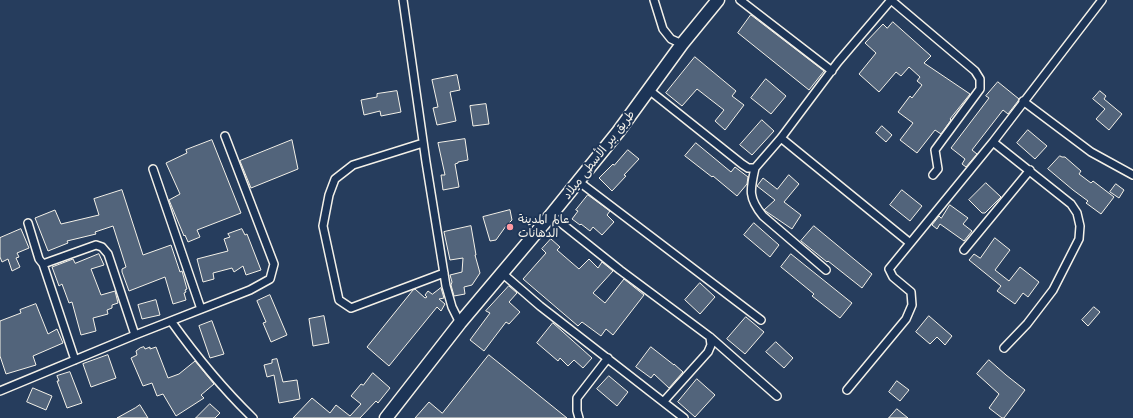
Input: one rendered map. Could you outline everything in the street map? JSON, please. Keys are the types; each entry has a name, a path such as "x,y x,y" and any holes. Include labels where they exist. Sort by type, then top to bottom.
{"main road":[{"name":"طريق بير الأسطى ميلاد","path":"386,418 460,323 551,215 618,132 682,44 718,0"}],"street":[{"path":"403,0 423,142 446,286 452,306 460,323"},
{"path":"654,0 663,29 670,39 682,44"},
{"path":"740,0 832,71"},
{"path":"826,270 763,216 755,207 750,188 755,168 781,138 832,71 891,0 975,71 980,79 980,89 935,150 938,169 933,175"},
{"path":"847,390 906,319 912,305 910,292 893,277 889,269 993,142 1102,0"},
{"path":"649,90 742,164 748,168 755,168"},
{"path":"1023,101 1092,152 1133,175"},
{"path":"0,391 135,335 250,290 270,279 274,264 225,136"},
{"path":"781,138 910,243"},
{"path":"423,142 353,165 335,179 328,195 323,226 339,300 351,308 444,273"},
{"path":"993,142 1071,204 1077,213 1080,226 1079,239 1053,290 1028,324 1004,348"},
{"path":"154,169 201,309"},
{"path":"964,250 1030,170"},
{"path":"578,182 761,320"},
{"path":"551,215 620,270 710,337 777,396"},
{"path":"28,223 39,259 43,264 75,360"},
{"path":"43,264 96,245 102,247 108,254 135,335"},
{"path":"502,273 540,306 684,418"},
{"path":"171,321 194,354 231,397 253,418"},
{"path":"664,401 708,352 711,345 710,337"},
{"path":"579,418 577,411 577,398 608,358"}],"building":[{"path":"751,15 824,71 809,90 738,33"},
{"path":"893,22 931,56 924,63 970,94 950,119 951,120 941,134 935,130 917,153 900,140 913,123 898,112 910,96 912,98 922,85 917,81 920,77 909,67 901,76 896,72 879,92 859,74 876,53 865,43 883,24 887,28"},
{"path":"695,57 736,91 732,96 744,105 725,130 715,121 724,110 697,89 682,106 666,93"},
{"path":"457,75 460,90 450,92 456,121 437,125 433,108 438,107 432,80"},
{"path":"766,79 786,96 771,114 751,98"},
{"path":"998,82 1019,99 1008,114 1003,110 972,150 977,154 966,167 962,164 965,159 951,148 989,98 986,96"},
{"path":"397,91 401,112 381,116 380,111 364,115 361,100 377,97 377,94"},
{"path":"1100,91 1106,96 1104,99 1122,114 1109,130 1096,119 1105,109 1093,99"},
{"path":"486,104 489,124 473,126 470,106"},
{"path":"762,120 774,131 752,155 740,145"},
{"path":"882,126 892,135 886,142 876,133"},
{"path":"1028,130 1047,146 1035,159 1017,143"},
{"path":"465,139 468,160 455,164 459,187 443,190 441,175 445,175 438,143"},
{"path":"212,140 241,213 197,230 200,237 188,242 169,200 180,194 166,163 187,153 186,150"},
{"path":"292,140 298,169 251,188 240,161"},
{"path":"696,143 731,172 735,167 748,177 747,184 737,196 713,176 712,177 685,156"},
{"path":"628,150 639,159 612,191 599,178"},
{"path":"1060,156 1065,157 1081,171 1079,174 1091,183 1093,181 1114,197 1101,214 1086,203 1088,201 1048,169"},
{"path":"789,175 799,184 784,202 801,215 792,229 764,210 775,200 757,186 763,178 777,189"},
{"path":"986,183 1001,197 985,213 982,213 969,200"},
{"path":"1116,184 1124,190 1119,198 1110,192"},
{"path":"122,190 143,255 171,245 180,272 182,271 187,289 184,293 186,300 173,304 165,277 129,291 122,272 122,269 126,267 113,226 95,232 96,234 67,241 68,243 48,251 35,218 55,210 61,224 99,215 94,199"},
{"path":"902,190 922,206 910,221 890,205"},
{"path":"588,195 610,211 607,215 614,222 602,235 593,227 590,231 572,219 578,211 576,210"},
{"path":"950,205 968,218 963,224 972,231 964,241 940,224 937,229 932,225 939,216 941,218"},
{"path":"510,210 512,220 496,240 490,241 483,217"},
{"path":"754,223 779,245 770,257 744,235"},
{"path":"471,226 475,255 480,273 472,285 464,287 465,294 454,296 450,275 462,272 463,258 450,260 444,232"},
{"path":"814,226 872,274 862,288 801,241"},
{"path":"21,229 29,248 17,253 19,257 16,258 20,267 12,271 8,259 2,262 0,257 0,238"},
{"path":"242,229 245,235 247,234 261,270 246,275 243,266 234,272 232,268 213,273 214,279 203,282 197,259 228,251 224,239 230,237 228,234"},
{"path":"995,238 1010,250 995,270 1009,281 1020,267 1039,282 1028,297 1023,293 1015,304 997,291 1001,286 969,260 974,254 980,258"},
{"path":"551,239 560,247 557,250 579,269 589,259 598,268 602,262 613,271 593,293 605,303 624,279 644,295 613,335 606,329 601,336 582,322 578,326 523,279 546,253 542,249"},
{"path":"99,254 104,265 91,269 101,295 115,291 118,303 112,305 112,308 107,310 108,314 93,318 96,331 81,335 72,302 69,303 62,284 59,286 52,267 73,259 75,263"},
{"path":"791,254 852,303 840,318 812,296 814,294 781,267"},
{"path":"700,283 715,297 700,314 685,300"},
{"path":"509,286 517,293 509,302 520,312 509,324 506,322 484,351 470,340 490,313 486,311"},
{"path":"441,288 444,298 439,299 445,304 441,311 437,307 389,366 367,347 413,290 415,289 425,298 427,297 425,295 428,291 432,294"},
{"path":"270,295 287,335 271,342 263,323 266,322 257,301"},
{"path":"156,300 160,315 142,319 138,305"},
{"path":"36,304 48,334 57,329 63,343 33,356 36,365 6,374 0,356 0,321 21,313 20,310"},
{"path":"1094,307 1100,312 1088,326 1082,320"},
{"path":"324,316 329,343 313,346 309,319"},
{"path":"929,316 952,336 945,345 937,337 930,344 916,332"},
{"path":"746,317 764,332 745,354 727,339"},
{"path":"212,321 224,354 210,358 199,326"},
{"path":"553,323 592,358 583,368 574,360 568,366 560,358 558,361 537,343"},
{"path":"776,342 793,358 784,368 766,352"},
{"path":"144,347 145,349 150,347 150,349 156,347 168,378 179,374 195,361 214,384 201,395 204,398 176,416 163,394 157,396 152,383 143,386 131,358 137,355 136,351"},
{"path":"651,347 683,372 669,388 654,374 651,378 636,367"},
{"path":"108,355 116,378 91,387 83,364"},
{"path":"489,355 567,418 415,418 429,402 442,413"},
{"path":"277,359 283,382 297,380 300,399 279,403 274,375 267,377 264,365 272,363 272,360"},
{"path":"989,360 1025,390 1004,418 989,408 999,394 977,374"},
{"path":"70,372 82,403 67,408 57,381 59,381 57,376"},
{"path":"373,373 390,388 378,403 376,401 360,418 293,418 312,398 330,413 336,405 350,416 361,404 351,396"},
{"path":"609,376 628,392 617,406 597,389"},
{"path":"697,379 715,395 695,417 678,402"},
{"path":"897,381 909,390 900,401 889,392"},
{"path":"33,388 52,396 46,410 27,402"},
{"path":"210,404 220,413 215,418 196,418"},
{"path":"140,405 148,418 117,418 135,408"},
{"path":"897,409 908,418 889,418"}],"place":[{"name":"عالم المدينة الدهانات","path":"510,227"}]}
